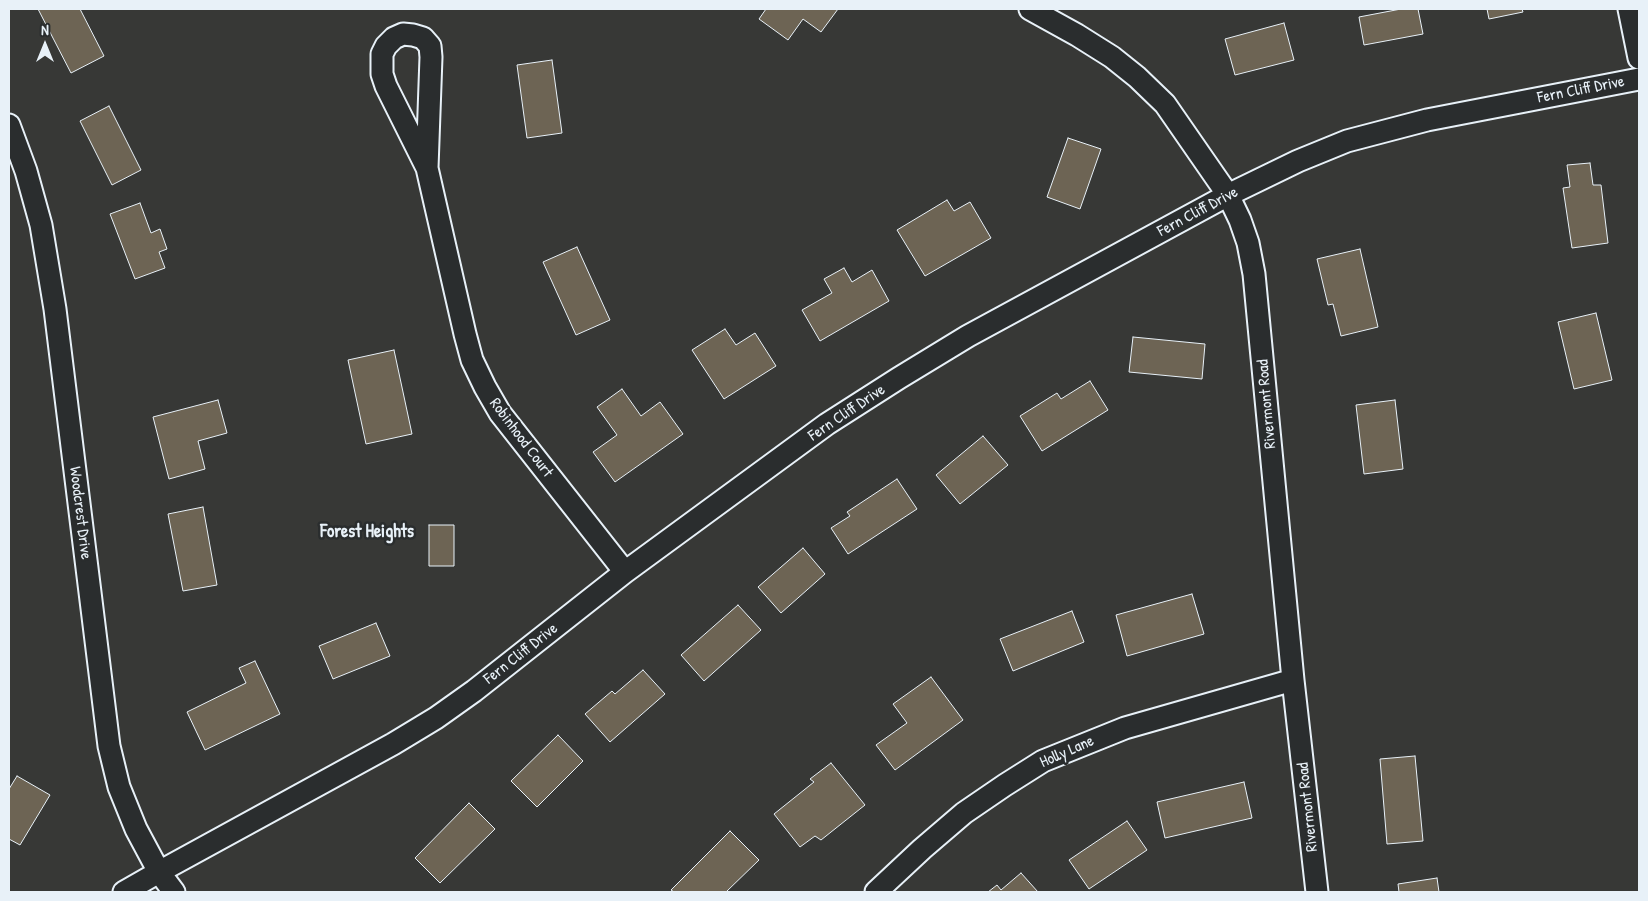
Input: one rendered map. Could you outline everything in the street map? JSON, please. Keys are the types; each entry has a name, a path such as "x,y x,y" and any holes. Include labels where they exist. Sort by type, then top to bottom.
{"street":[{"name":"Rivermont Road","path":"1030,9 1112,57 1137,77 1165,104 1228,195 1248,243 1254,274 1293,680 1317,892"},
{"path":"1629,9 1639,58"},
{"name":"Robinhood Court","path":"427,168 430,46 423,38 413,34 403,34 394,38 386,46 382,54 382,74 386,86 427,168 472,360 484,387 500,413 625,572"},
{"name":"Fern Cliff Drive","path":"124,892 393,744 436,718 474,691 625,572 827,424 899,378 968,336 1228,195 1298,161 1347,141 1427,120 1639,79"},
{"name":"Woodcrest Drive","path":"9,125 26,171 41,225 55,309 109,746 118,787 136,829 158,872 174,892"},
{"name":"Holly Lane","path":"876,892 964,813 1005,784 1043,761 1125,728 1293,680"}],"building":[{"path":"38,9 80,9 104,56 71,73"},
{"path":"766,9 838,9 821,32 803,19 788,40 759,19"},
{"path":"1401,9 1418,9 1423,34 1364,45 1359,17"},
{"path":"1487,9 1522,9 1523,12 1489,19"},
{"path":"1284,23 1294,60 1235,75 1225,39"},
{"path":"552,60 562,133 527,138 517,65"},
{"path":"109,106 141,170 112,185 80,121"},
{"path":"1068,138 1101,149 1080,209 1047,197"},
{"path":"1590,163 1593,185 1601,185 1608,243 1572,248 1563,188 1570,187 1567,165"},
{"path":"947,200 954,211 970,202 991,238 925,276 897,230"},
{"path":"140,203 151,233 160,229 167,249 159,252 165,268 135,279 110,214"},
{"path":"577,247 610,320 576,335 543,262"},
{"path":"1360,249 1378,327 1341,336 1333,304 1328,305 1317,259"},
{"path":"844,268 852,282 872,270 889,301 820,341 802,310 832,293 824,279"},
{"path":"1596,313 1612,380 1574,389 1558,322"},
{"path":"725,329 736,345 755,333 776,366 724,399 692,350"},
{"path":"1133,337 1205,344 1202,379 1129,372"},
{"path":"394,350 412,434 366,444 348,360"},
{"path":"1090,381 1108,410 1042,451 1020,416 1057,393 1061,399"},
{"path":"622,389 641,416 660,402 683,434 615,482 593,452 617,435 597,407"},
{"path":"218,400 227,433 198,441 205,469 169,479 153,417"},
{"path":"1395,400 1403,469 1364,474 1356,405"},
{"path":"983,436 1008,465 960,504 936,475"},
{"path":"897,479 917,509 848,554 831,528 850,516 847,512"},
{"path":"203,507 217,585 183,591 168,514"},
{"path":"429,525 454,525 454,566 429,566"},
{"path":"803,548 825,574 781,613 758,587"},
{"path":"1192,594 1204,634 1127,656 1116,615"},
{"path":"738,605 761,630 704,681 681,655"},
{"path":"1072,611 1084,642 1013,671 1000,639"},
{"path":"376,623 390,656 333,679 319,646"},
{"path":"255,661 280,714 205,750 187,712 246,683 239,668"},
{"path":"643,670 665,694 610,742 585,714 612,691 615,694"},
{"path":"931,677 963,720 895,770 876,745 907,723 893,704"},
{"path":"558,735 583,761 537,807 511,781"},
{"path":"1415,756 1423,841 1387,844 1380,759"},
{"path":"831,763 865,805 821,840 815,836 800,847 774,814 814,782 810,779"},
{"path":"17,776 50,795 20,845 9,839 9,789"},
{"path":"1244,782 1252,818 1165,838 1157,802"},
{"path":"469,803 495,829 440,883 415,858"},
{"path":"1127,821 1147,850 1089,889 1069,860"},
{"path":"730,831 759,860 726,892 674,892 671,890"},
{"path":"1021,873 1038,892 988,892 997,885 1001,890"},
{"path":"1437,878 1439,892 1399,892 1398,884"}],"district":[{"name":"Forest Heights","path":"367,532"}]}
